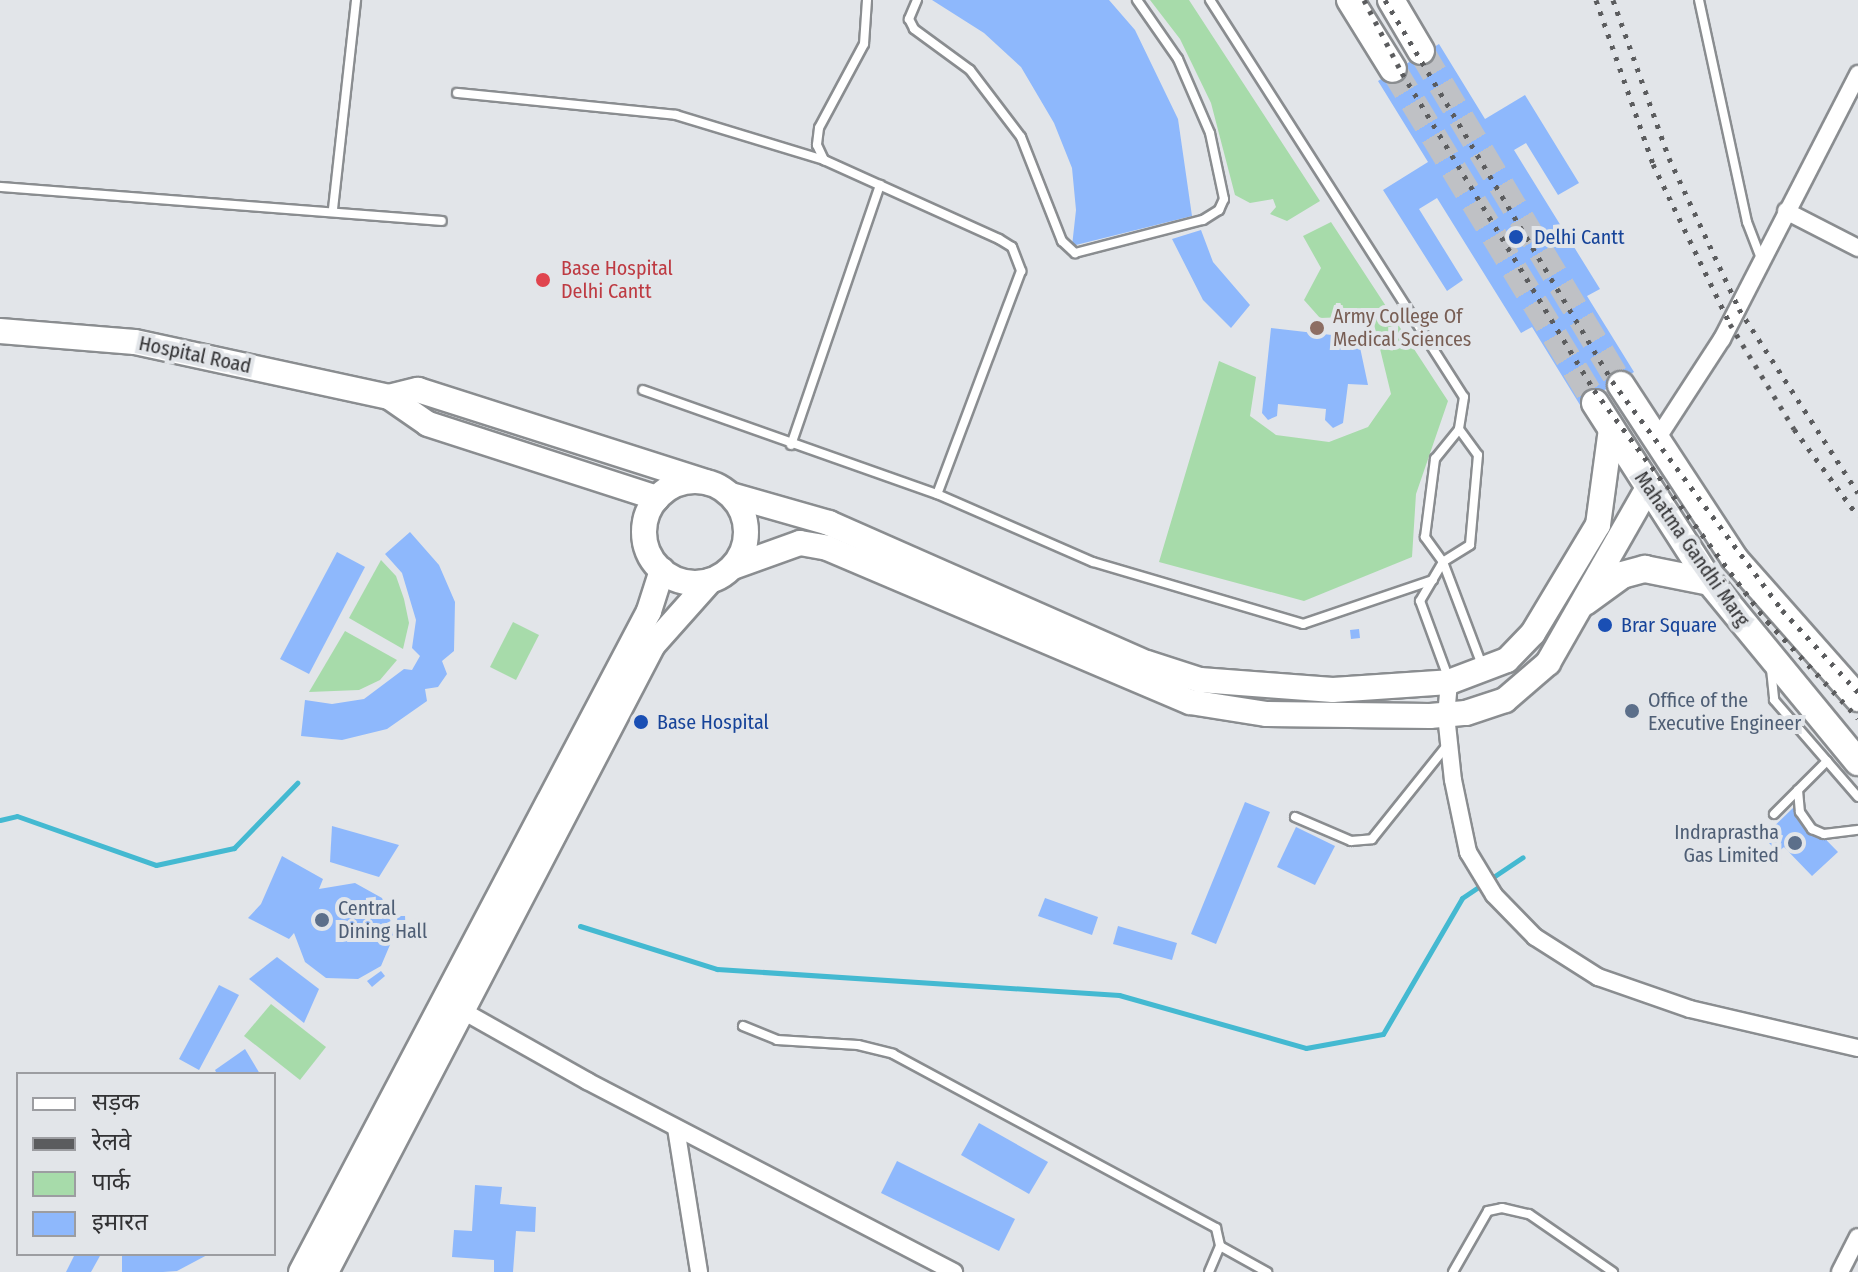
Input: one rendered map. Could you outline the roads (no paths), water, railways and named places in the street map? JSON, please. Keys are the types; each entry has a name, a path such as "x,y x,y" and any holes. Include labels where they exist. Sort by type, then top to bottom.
{"main road":[{"path":"1350,0 1393,69"},
{"path":"1391,0 1421,51"},
{"name":"Mahatma Gandhi Marg","path":"1621,385 1655,442 1734,558 1858,698"},
{"name":"Mahatma Gandhi Marg","path":"1595,403 1710,582 1858,762"},
{"path":"1585,602 1622,575 1645,569 1710,582"}],"street":[{"path":"1655,442 1722,339 1858,74"},
{"path":"1786,211 1858,248"},
{"name":"Hospital Road","path":"0,331 135,342 389,397 428,424 657,498"},
{"name":"Hospital Road","path":"389,397 418,390 707,482"},
{"path":"710,581 685,582 662,570 645,537 657,498 681,483 707,482 731,495 829,523 1147,663 1200,680 1333,690 1449,682 1507,660 1533,633 1598,525 1611,429"},
{"path":"301,1272 653,645 710,581 733,567 800,543 827,548 1119,675 1233,711 1446,715 1505,700 1548,663 1648,488"},
{"path":"731,495 747,530 733,567"},
{"path":"326,1272 453,1005 649,611 662,570"},
{"path":"1449,682 1446,715 1449,742 1468,852 1486,882 1535,937 1598,977 1690,1009 1858,1048"},
{"path":"453,1005 676,1128 954,1272"},
{"path":"676,1128 699,1272"},
{"path":"1840,1272 1858,1237"}],"lane":[{"path":"333,209 356,0"},
{"path":"824,160 817,145 819,128 864,44 867,0"},
{"path":"917,0 909,19 914,29 970,70 1021,137 1062,241 1075,253 1203,220 1219,210 1224,199 1210,133 1178,59 1137,0"},
{"path":"1210,0 1464,397 1459,429 1435,459 1425,537 1443,562 1483,670"},
{"path":"1699,0 1747,222 1761,259"},
{"path":"457,93 676,115 824,160 1012,247 1021,271 937,494"},
{"path":"791,445 880,185"},
{"path":"0,187 333,209 442,221"},
{"path":"643,390 791,445 937,494 1093,562 1303,624 1433,580"},
{"path":"1449,682 1420,601 1443,562 1470,545 1478,455 1459,429"},
{"path":"1769,656 1774,700 1858,797"},
{"path":"1295,817 1351,841 1372,839 1449,742"},
{"path":"1774,814 1827,761"},
{"path":"1798,790 1800,812 1812,829 1824,834 1858,830"},
{"path":"743,1026 777,1040 858,1045 893,1054 1204,1219 1216,1228 1220,1246 1209,1272"},
{"path":"1453,1272 1488,1211 1502,1208 1529,1214 1613,1272"},
{"path":"1220,1246 1267,1272"}],"waterway":[{"path":"0,820 17,816 156,865 234,848 297,783"},
{"path":"580,926 717,969 1119,995 1306,1048 1383,1034 1462,898 1523,857"}],"tunnel":[{"path":"1421,51 1621,385"},
{"path":"1393,69 1595,403"}],"railway":[{"path":"1364,0 1402,73 1594,390 1767,621 1858,718"},
{"path":"1385,0 1612,381 1782,610 1858,692"},
{"path":"1596,0 1653,164 1730,324 1794,429 1858,516"},
{"path":"1613,0 1669,158 1739,309 1858,493"}],"place":[{"name":"Delhi Cantt","path":"1516,237"},
{"name":"Base Hospital Delhi Cantt","path":"543,280"},
{"name":"Army College Of Medical Sciences","path":"1317,328"},
{"name":"Brar Square","path":"1605,625"},
{"name":"Office of the Executive Engineer","path":"1632,711"},
{"name":"Base Hospital","path":"641,722"},
{"name":"Indraprastha Gas Limited","path":"1795,843"},
{"name":"Central Dining Hall","path":"322,920"}]}
